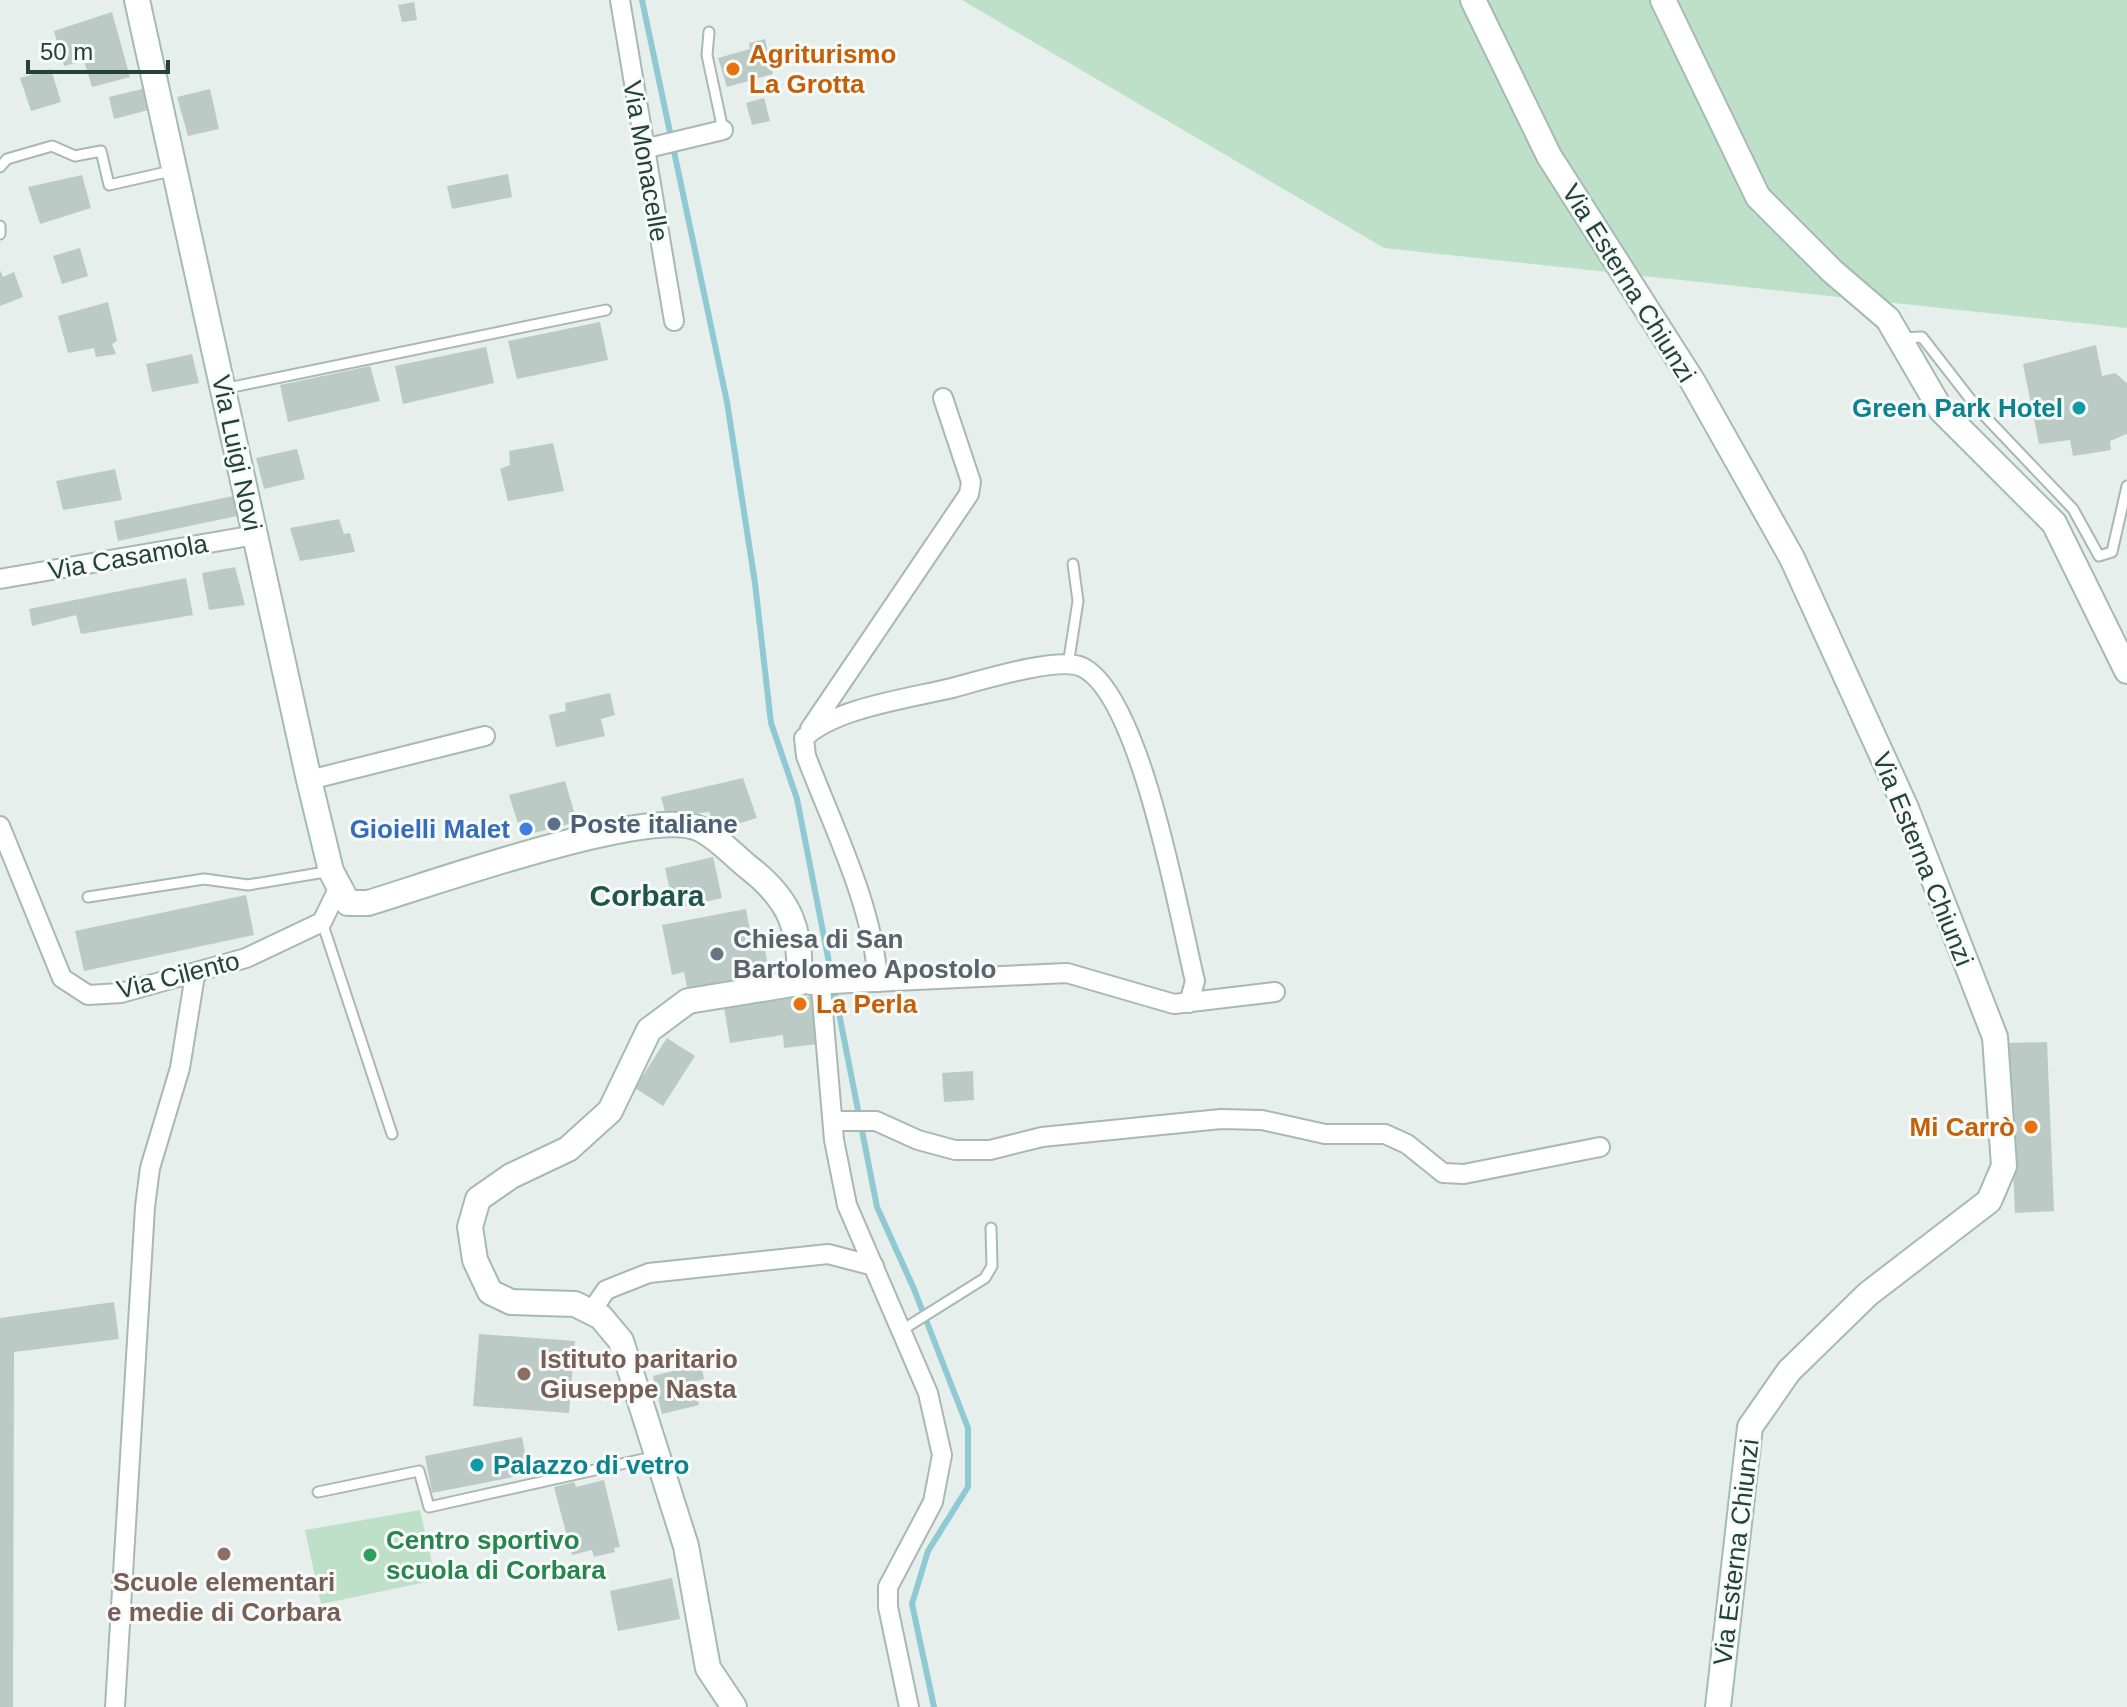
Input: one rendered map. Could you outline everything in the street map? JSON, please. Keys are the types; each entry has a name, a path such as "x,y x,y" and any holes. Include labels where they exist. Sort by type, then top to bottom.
{"main road":[{"name":"Via Luigi Novi","path":"137,0 309,780 339,888"},
{"name":"Via Esterna Chiunzi","path":"1473,0 1549,156 1693,382 1792,558 1906,808 1995,1037 2004,1166 1989,1201 1868,1294 1789,1371 1750,1427 1718,1707"},
{"path":"1663,0 1758,197 1832,271 1888,319 1941,410 2054,523 2127,671"},
{"path":"339,888 368,903 586,838 662,824 699,828 763,878 791,912 810,985 688,1001 649,1030 610,1111 568,1149 511,1176 478,1199 470,1227 475,1260 490,1292 511,1302 575,1304 601,1317 621,1341 686,1546 708,1668 734,1707"}],"street":[{"name":"Via Monacelle","path":"620,0 641,139 648,148 655,218 674,321"},
{"path":"648,148 723,130"},
{"path":"878,982 876,956 855,886 806,756 810,732 969,494 971,482 943,398"},
{"name":"Via Casamola","path":"0,579 255,535"},
{"path":"810,732 873,707 988,679 1068,665 1080,666 1099,678 1119,709 1141,762 1195,981 1189,1003"},
{"path":"309,780 485,736"},
{"name":"Via Cilento","path":"0,826 62,978 88,995 121,993 195,975 246,958 322,922"},
{"path":"322,922 339,888"},
{"path":"909,1707 888,1607 888,1587 933,1502 942,1455 910,1326 874,1266 847,1205 810,985 1067,973 1174,1004 1275,992"},
{"path":"115,1707 145,1207 150,1168 180,1068 195,975"},
{"path":"833,1121 876,1121 889,1129 945,1148 990,1150 1042,1137 1221,1119 1262,1120 1325,1134 1385,1134 1407,1144 1443,1173 1464,1174 1600,1147"},
{"path":"591,1312 606,1290 649,1273 828,1254 874,1266"}],"lane":[{"path":"709,32 707,55 723,130"},
{"path":"0,167 7,159 52,146 75,156 101,151 109,185 175,170"},
{"path":"0,226 0,234"},
{"path":"223,389 606,310"},
{"path":"1900,339 1922,337 1978,409 2073,509 2099,556 2112,552 2127,486"},
{"path":"1068,665 1078,601 1073,564"},
{"path":"88,897 204,879 248,885 339,888"},
{"path":"322,922 392,1134"},
{"path":"910,1326 985,1278 992,1266 991,1228"},
{"path":"318,1492 419,1471 429,1507 657,1456"}],"green space":[{"path":"962,0 2127,0 2127,328 1384,248"},
{"name":"Centro sportivo scuola di Corbara","path":"420,1510 436,1580 321,1604 305,1530"}],"building":[{"path":"414,2 417,20 402,22 398,5"},
{"path":"112,12 130,77 92,87 84,61 64,66 54,31"},
{"path":"765,39 773,74 727,87 718,58 750,49 749,43"},
{"path":"51,69 61,102 31,111 20,78"},
{"path":"146,88 152,109 114,119 109,97"},
{"path":"210,89 219,129 188,136 177,97"},
{"path":"764,98 770,121 752,125 746,103"},
{"path":"508,174 512,197 452,209 447,186"},
{"path":"82,175 91,208 40,224 28,187"},
{"path":"80,248 88,276 62,284 53,256"},
{"path":"0,270 3,277 14,272 23,297 0,306"},
{"path":"108,302 117,341 112,344 116,354 96,357 94,348 68,353 58,316"},
{"path":"600,322 608,360 517,379 508,341"},
{"name":"Green Park Hotel","path":"2096,345 2102,376 2115,373 2127,383 2127,434 2110,441 2111,450 2073,456 2070,440 2039,444 2023,364"},
{"path":"486,347 494,383 403,404 395,366"},
{"path":"192,354 199,383 152,392 146,364"},
{"path":"370,366 380,401 288,422 280,385"},
{"path":"553,443 564,491 508,501 500,469 510,465 509,451"},
{"path":"297,449 305,479 264,489 256,458"},
{"path":"115,469 122,500 63,510 56,481"},
{"path":"233,496 237,516 118,541 114,521"},
{"path":"339,519 344,534 350,533 355,552 300,561 290,528"},
{"path":"235,567 245,605 209,610 202,573"},
{"path":"186,578 193,615 81,634 76,615 32,626 29,609"},
{"path":"610,693 615,715 601,719 605,736 556,747 549,715 566,711 565,703"},
{"path":"743,778 757,818 724,828 719,823 714,824 709,812 683,815 665,812 661,797"},
{"path":"565,781 577,822 522,836 509,795"},
{"path":"713,857 722,898 674,909 665,868"},
{"path":"246,895 254,935 84,971 75,931"},
{"name":"Chiesa di San Bartolomeo Apostolo","path":"746,909 751,936 762,934 770,976 688,992 684,972 672,975 662,925"},
{"path":"813,996 818,1044 784,1048 783,1035 730,1043 724,1007"},
{"path":"667,1038 695,1056 663,1106 635,1088"},
{"name":"Mi Carrò","path":"2047,1042 2054,1211 2015,1213 2007,1043"},
{"path":"973,1071 974,1100 944,1102 942,1073"},
{"path":"114,1302 119,1339 14,1352 13,1707 0,1707 0,1318"},
{"name":"Istituto paritario Giuseppe Nasta","path":"479,1334 575,1341 569,1413 473,1406"},
{"path":"701,1364 704,1379 694,1382 699,1405 662,1414 653,1376"},
{"name":"Palazzo di vetro","path":"522,1437 529,1474 432,1493 425,1456"},
{"path":"604,1480 620,1547 614,1548 615,1552 594,1557 592,1550 572,1555 554,1487 574,1482 576,1487"},
{"path":"672,1578 680,1619 618,1631 610,1591"}],"waterway":[{"path":"642,0 727,402 755,583 771,723 797,799 877,1207 914,1289 968,1428 968,1487 928,1551 912,1604 934,1707"}],"place":[{"name":"Agriturismo La Grotta","path":"733,69"},
{"name":"Green Park Hotel","path":"2079,408"},
{"name":"Poste italiane","path":"554,824"},
{"name":"Gioielli Malet","path":"526,829"},
{"name":"Chiesa di San Bartolomeo Apostolo","path":"717,954"},
{"name":"La Perla","path":"800,1004"},
{"name":"Mi Carrò","path":"2031,1127"},
{"name":"Istituto paritario Giuseppe Nasta","path":"524,1374"},
{"name":"Palazzo di vetro","path":"477,1465"},
{"name":"Scuole elementari e medie di Corbara","path":"224,1554"},
{"name":"Centro sportivo scuola di Corbara","path":"370,1555"}],"district":[{"name":"Corbara","path":"647,896"}]}
